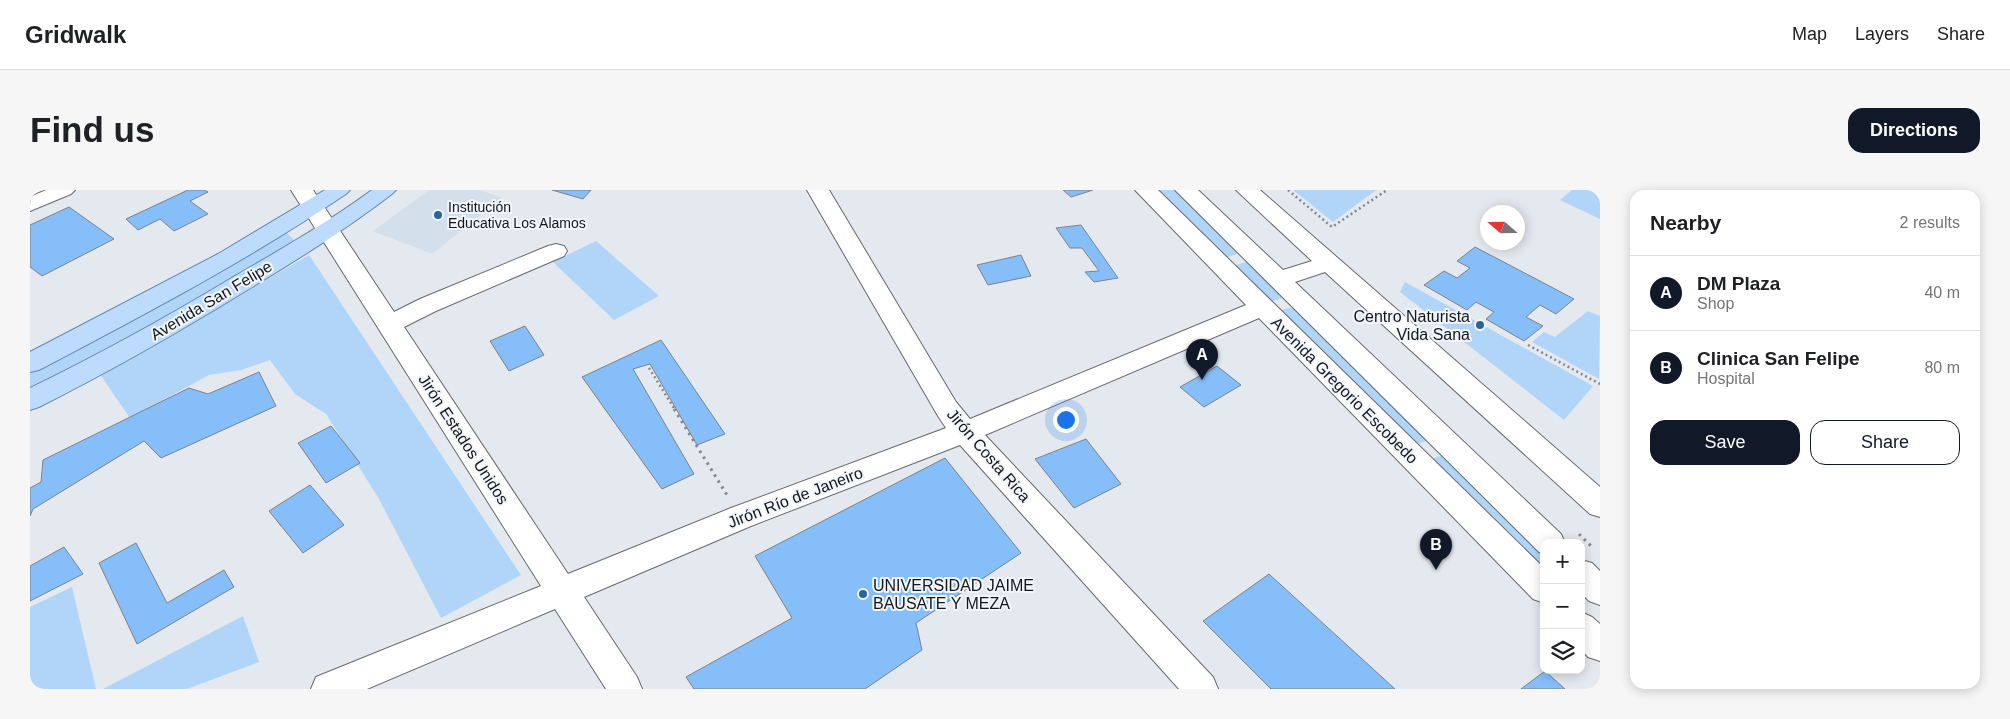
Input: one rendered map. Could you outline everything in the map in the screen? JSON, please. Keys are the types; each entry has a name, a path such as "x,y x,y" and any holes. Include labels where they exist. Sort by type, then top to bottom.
{"main road":[{"name":"Avenida San Felipe","path":"30,400 160,331 339,190"},
{"name":"Avenida San Felipe","path":"30,363 156,298 314,209 385,190"}],"street":[{"path":"30,206 64,190"},
{"name":"Jirón Costa Rica","path":"818,190 947,410 965,432 1201,689"},
{"name":"Avenida Gregorio Escobedo","path":"1146,190 1540,585"},
{"name":"Avenida Gregorio Escobedo","path":"1186,190 1546,539"},
{"path":"1247,190 1600,506"},
{"name":"Jirón Estados Unidos","path":"314,209 625,689"},
{"path":"390,324 428,305 556,251"},
{"path":"1278,280 1330,263"},
{"name":"Jirón Río de Janeiro","path":"328,689 741,517 965,432 1262,307"},
{"path":"1585,577 1600,591"}],"path":[{"path":"1288,190 1332,227 1386,190"},
{"path":"1528,345 1600,384"},
{"path":"649,368 741,517"}],"shaded area":[{"name":"Institución Educativa Los Alamos","path":"429,190 480,190 502,198 432,254 373,231"},
{"path":"1156,190 1180,190 1243,252 1225,258"},
{"path":"1293,190 1376,190 1333,222"},
{"path":"1572,190 1600,190 1600,219 1560,200"},
{"path":"282,228 294,240 163,318 30,390 30,367"},
{"path":"596,241 659,296 614,320 553,262"},
{"path":"309,255 521,575 441,618 379,499 326,414 295,394 270,360 241,370 209,375 130,418 101,376"},
{"path":"1250,261 1288,296 1270,302 1233,266"},
{"path":"1405,282 1593,386 1564,420 1400,292"},
{"path":"1294,307 1429,440 1410,447 1277,311"},
{"path":"1588,311 1600,316 1599,379 1532,342 1544,332 1555,337"},
{"path":"1443,455 1540,548 1540,565 1422,462"},
{"path":"72,587 96,689 30,689 30,607"},
{"path":"243,616 259,662 187,689 103,689"}],"building":[{"path":"188,190 204,190 208,192 190,201 208,214 174,231 160,219 138,230 126,219"},
{"path":"552,190 591,190 583,199"},
{"path":"1063,190 1093,190 1071,197"},
{"path":"69,207 114,239 42,276 30,267 30,225"},
{"path":"1081,225 1118,278 1094,282 1085,272 1099,271 1082,248 1070,248 1056,228"},
{"path":"1475,247 1574,299 1556,314 1540,305 1526,317 1543,326 1524,341 1486,319 1494,312 1476,302 1467,310 1424,285 1444,271 1457,278 1470,268 1457,261"},
{"path":"1021,255 1031,276 988,285 977,265"},
{"path":"525,326 544,355 509,371 490,341"},
{"path":"661,340 725,434 697,445 650,364 633,369 694,474 662,489 582,377"},
{"path":"1217,366 1241,385 1204,407 1180,387"},
{"path":"259,372 276,406 161,458 144,441 33,509 30,516 30,488 41,482 43,460 189,388 208,394"},
{"path":"331,426 360,463 326,483 298,443"},
{"path":"1086,439 1121,484 1074,508 1035,459"},
{"name":"UNIVERSIDAD JAIME BAUSATE Y MEZA","path":"945,458 1021,553 916,623 922,650 865,689 694,689 686,677 792,618 755,556"},
{"path":"310,485 344,525 303,553 269,511"},
{"path":"136,543 167,603 224,570 234,587 137,644 99,563"},
{"path":"64,547 83,574 30,601 30,566"},
{"path":"1269,574 1395,689 1271,689 1203,621"},
{"path":"1541,674 1548,674 1565,689 1521,689"}],"place":[{"name":"Institución Educativa Los Alamos","path":"438,215"},
{"name":"Centro Naturista Vida Sana","path":"1480,325"},
{"name":"DM Plaza","path":"1202,380"},
{"name":"Clinica San Felipe","path":"1436,570"},
{"name":"UNIVERSIDAD JAIME BAUSATE Y MEZA","path":"863,594"}]}
